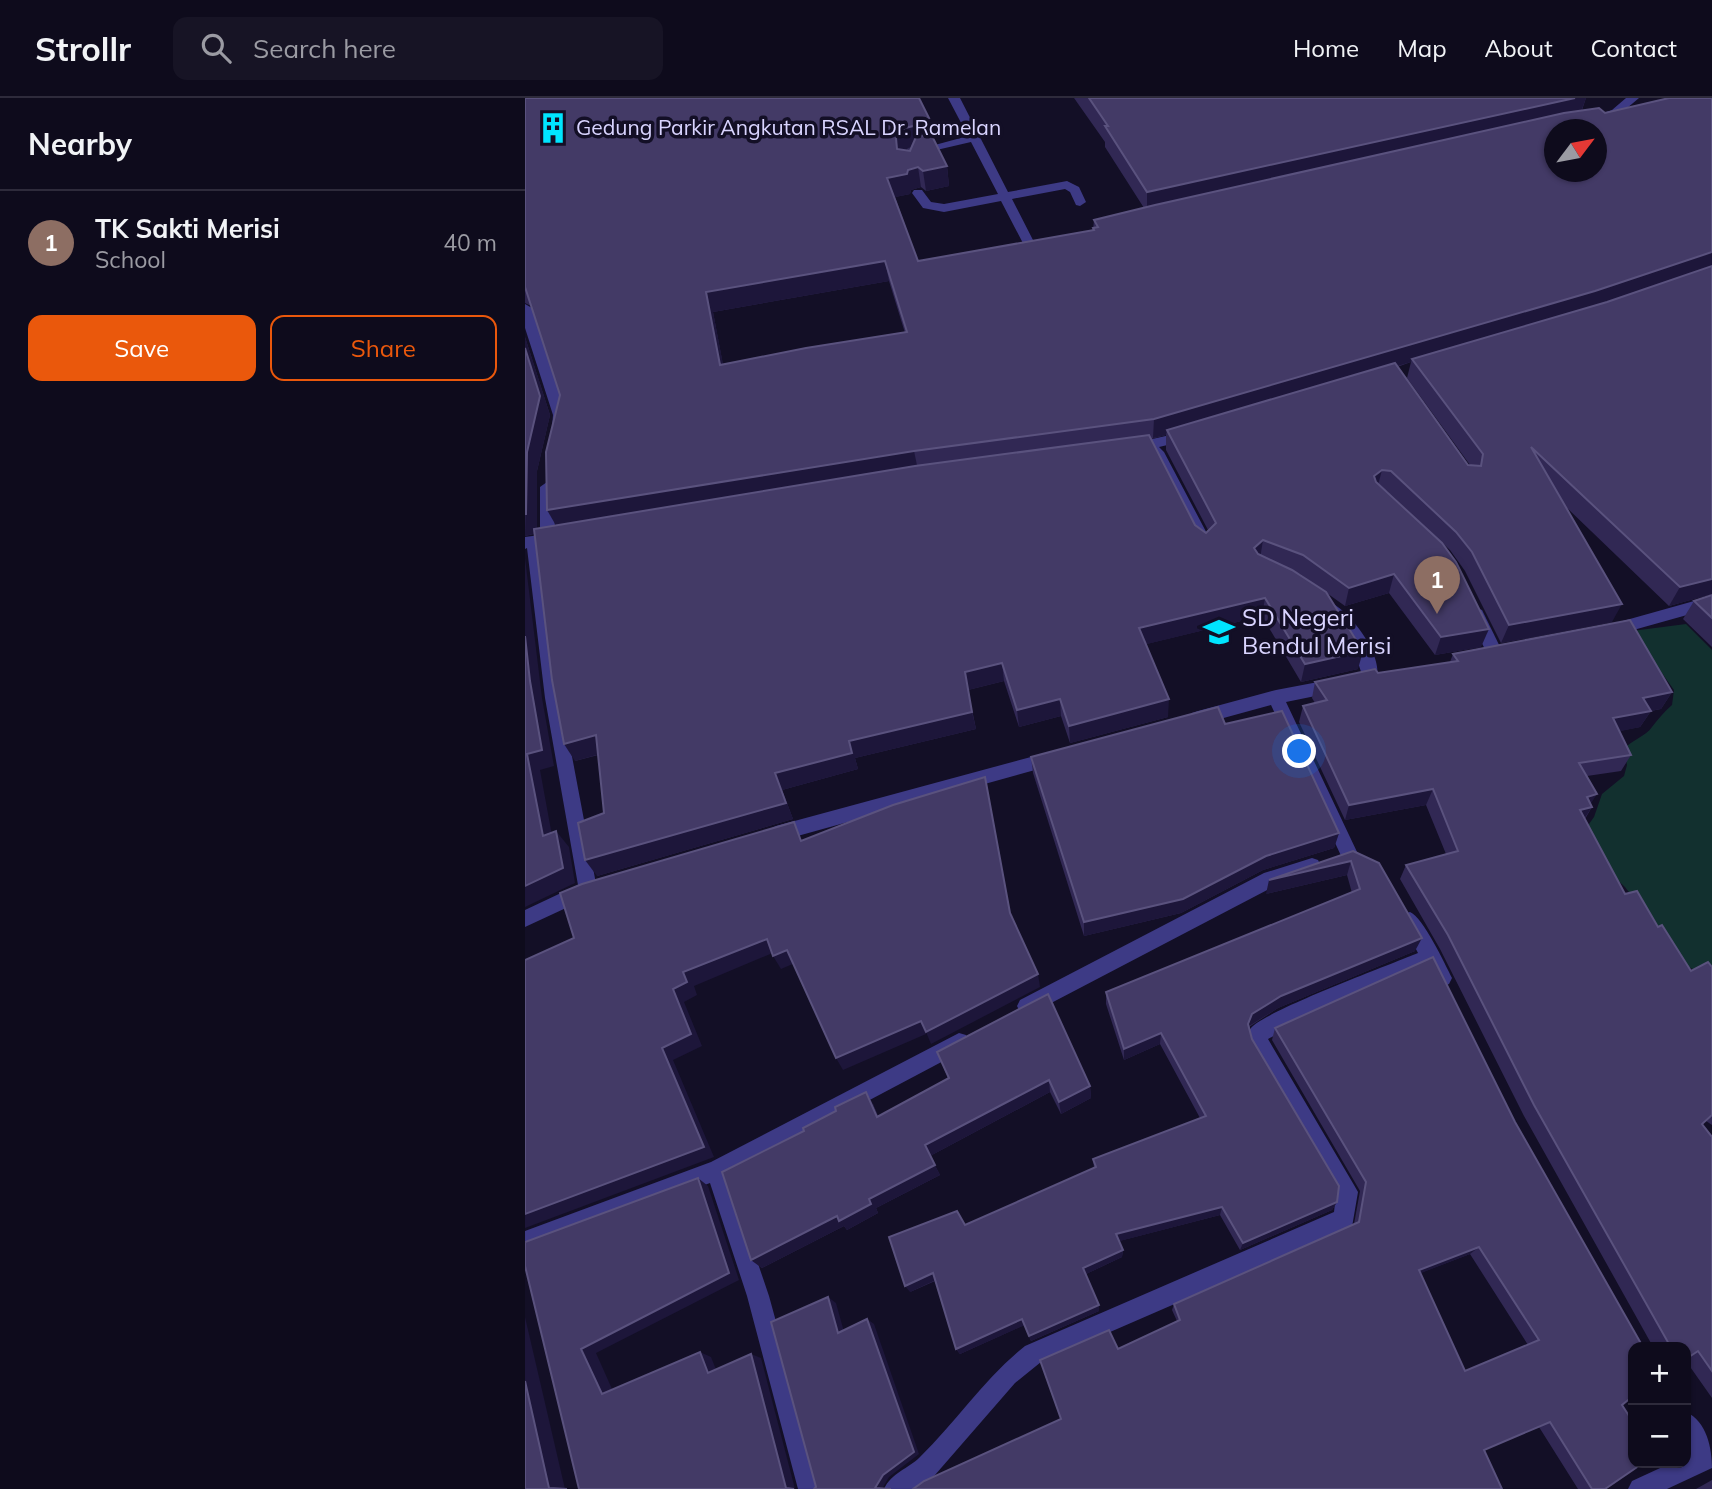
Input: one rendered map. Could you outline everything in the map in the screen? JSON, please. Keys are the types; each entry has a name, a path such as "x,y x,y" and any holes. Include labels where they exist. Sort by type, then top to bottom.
{"street":[{"path":"954,98 1024,248 1057,240"},
{"path":"1594,119 1616,111 1633,98"},
{"path":"908,167 908,158 914,152 973,138"},
{"path":"918,193 927,205 944,208 1067,185 1075,190 1080,202"},
{"path":"525,308 560,415 555,441"},
{"path":"1115,451 1154,446 1197,434"},
{"path":"1154,446 1204,543"},
{"path":"525,919 594,887 553,698 536,541 547,471"},
{"path":"536,541 575,535"},
{"path":"1183,723 1276,697 1376,675 1352,628 1311,593"},
{"path":"1469,598 1496,655"},
{"path":"1596,635 1712,601"},
{"path":"1011,1015 1270,879 1357,857 1276,697"},
{"path":"757,839 1076,752"},
{"path":"1397,896 1449,992"},
{"path":"896,1489 927,1467 1007,1375 1033,1354 1344,1219 1347,1192 1258,1042 1258,1034 1290,1016 1431,956"},
{"path":"525,1242 716,1170 974,1034"},
{"path":"716,1170 758,1296 810,1489"},
{"path":"1640,1489 1709,1457 1691,1431"}],"green space":[{"path":"1686,624 1712,650 1712,979 1685,965 1625,887 1577,841 1594,817 1602,794 1624,776 1627,765 1624,749 1643,736 1672,705 1674,690 1632,631"}],"building":[{"path":"525,98 919,98 929,118 924,119 926,123 905,128 896,138 897,149 910,151 916,137 931,134 947,166 923,171 918,167 908,170 907,174 887,178 918,261 1094,230 1093,228 1098,227 1094,220 1564,113 1599,108 1605,113 1669,98 1712,98 1712,252 1595,291 1154,419 914,451 547,510 546,452 560,395 525,287","holes":["885,261 907,332 720,365 706,292"]},
{"path":"1089,98 1575,98 1147,192"},
{"path":"1712,266 1712,579 1680,587 1531,447 1622,604 1509,625 1472,552 1456,532 1391,471 1382,470 1374,476 1376,482 1442,543 1456,562 1489,629 1441,637 1394,574 1349,588 1303,555 1263,540 1254,548 1258,554 1292,570 1326,592 1363,651 1305,664 1265,598 1139,628 1169,699 1069,726 1060,699 1017,710 1002,663 965,672 972,712 849,741 852,753 775,773 786,803 585,860 578,823 604,813 596,735 564,744 552,680 534,529 915,466 1149,435 1195,525 1206,533 1216,523 1167,430 1395,363 1468,465 1481,466 1483,454 1412,359 1607,302"},
{"path":"525,348 540,396 527,452 526,514 525,514"},
{"path":"1712,595 1712,618 1694,601"},
{"path":"1630,620 1672,692 1643,698 1651,711 1613,718 1631,755 1579,763 1597,794 1587,797 1592,807 1580,810 1625,894 1637,891 1658,927 1662,925 1691,971 1708,962 1712,967 1712,1115 1702,1124 1712,1137 1712,1371 1698,1351 1691,1356 1691,1342 1668,1342 1534,1105 1448,935 1406,865 1458,851 1433,789 1349,805 1303,706 1327,700 1315,682 1375,669 1378,673 1458,661 1453,654"},
{"path":"525,636 542,750 527,754 543,836 556,831 563,868 525,886"},
{"path":"1218,707 1225,724 1282,711 1339,833 1266,856 1183,899 1084,922 1031,757"},
{"path":"985,777 1010,913 1038,974 926,1032 921,1021 836,1058 787,950 773,956 767,939 683,972 687,982 673,989 691,1034 662,1048 704,1147 525,1214 525,960 574,938 560,893 582,884 794,822 801,841 893,805"},
{"path":"1353,851 1379,863 1422,938 1281,996 1252,1014 1248,1024 1252,1039 1339,1186 1337,1202 1243,1243 1222,1207 1116,1234 1123,1250 1083,1268 1099,1305 1029,1336 1022,1319 956,1349 933,1273 905,1286 889,1237 957,1211 965,1225 1096,1167 1093,1159 1206,1116 1161,1033 1124,1049 1106,992 1360,889 1351,861 1269,880"},
{"path":"1433,957 1515,1122 1640,1342 1628,1342 1628,1400 1622,1405 1628,1414 1628,1468 1636,1468 1605,1489 1592,1489 1550,1422 1484,1450 1502,1489 913,1489 924,1481 1061,1419 1040,1360 1109,1330 1118,1349 1180,1320 1174,1304 1359,1222 1366,1182 1275,1028","holes":["1479,1247 1539,1340 1465,1371 1419,1270"]},
{"path":"1048,994 1090,1086 1059,1102 1049,1080 925,1145 935,1165 869,1199 871,1204 839,1221 837,1216 751,1260 722,1172 804,1131 803,1128 836,1111 835,1107 866,1092 877,1117 949,1078 937,1052"},
{"path":"698,1178 729,1273 581,1349 602,1394 700,1352 708,1373 751,1354 786,1488 794,1489 579,1489 525,1266 525,1242"},
{"path":"828,1297 838,1333 867,1319 914,1452 883,1475 875,1488 891,1489 814,1489 816,1487 771,1322"},
{"path":"525,1381 549,1488 567,1489 525,1489"}],"place":[{"name":"Gedung Parkir Angkutan RSAL Dr. Ramelan","path":"553,128"},
{"name":"TK Sakti Merisi","path":"1437,614"},
{"name":"SD Negeri Bendul Merisi","path":"1219,632"}]}
